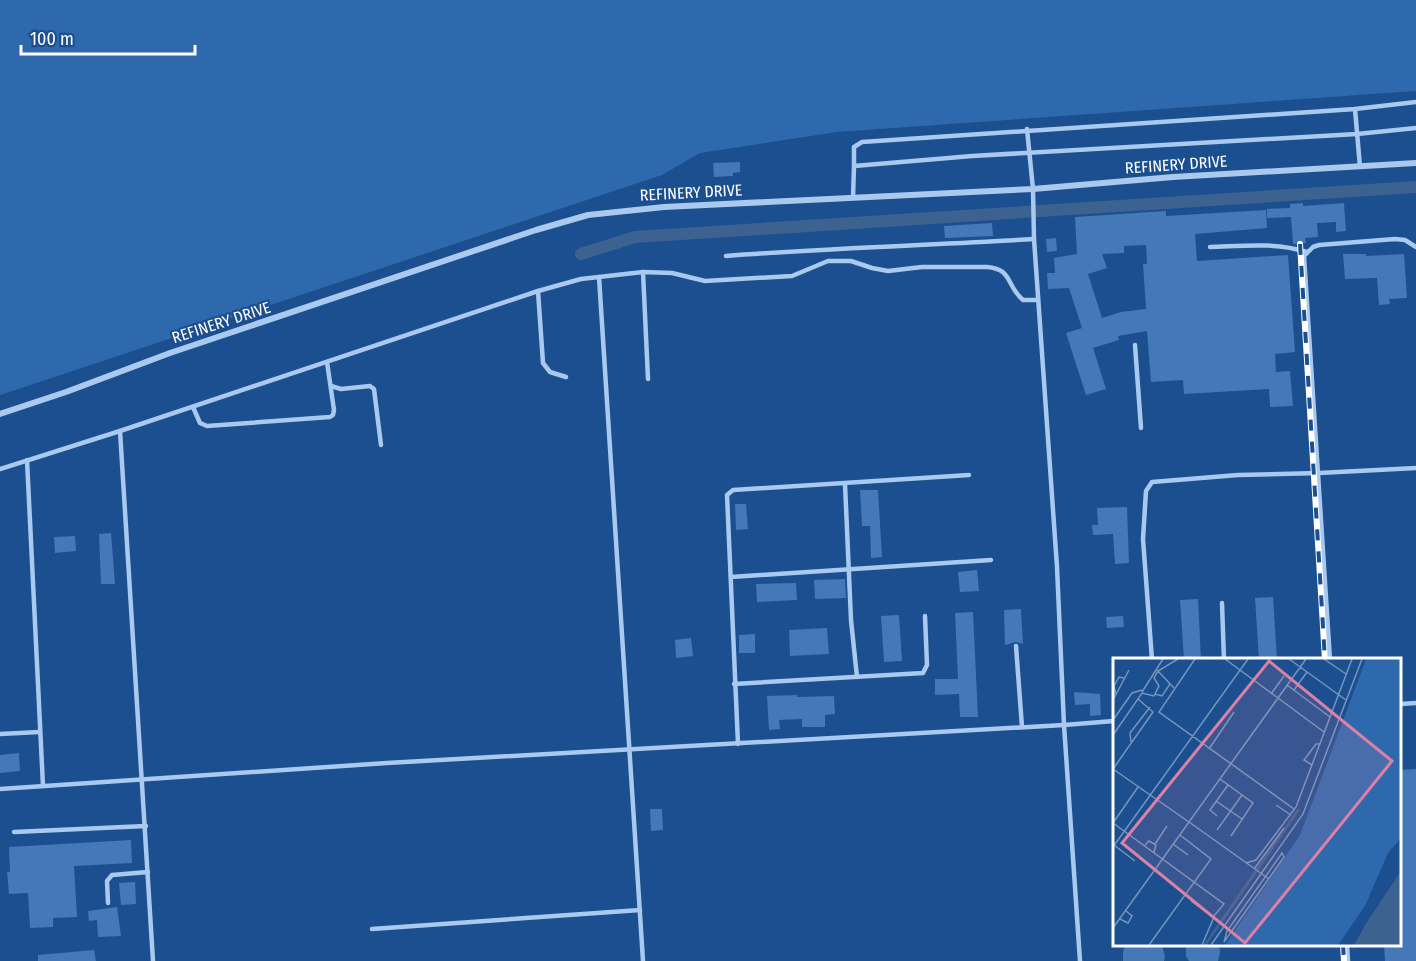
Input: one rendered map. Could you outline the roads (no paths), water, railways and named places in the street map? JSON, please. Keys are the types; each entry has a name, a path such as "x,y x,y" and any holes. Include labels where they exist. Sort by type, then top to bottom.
{"street":[{"name":"REFINERY DRIVE","path":"0,414 170,353 536,230 588,215 664,207 1033,189 1173,177 1416,163"}],"lane":[{"path":"854,198 854,147 862,142 1027,129 1355,109 1416,102"},
{"path":"1355,109 1360,167"},
{"path":"854,166 972,156 1357,134 1416,128"},
{"path":"1027,129 1033,189 1033,225 1057,567 1064,725 1080,961"},
{"path":"726,256 823,248 1034,239"},
{"path":"1329,658 1304,256 1313,247 1319,245 1405,240 1415,244"},
{"path":"1210,247 1275,244 1307,252"},
{"path":"0,469 538,291 581,279 643,272 672,273 705,281 792,276 828,261 851,261 888,271 922,267 997,267 1004,272 1015,292 1023,300 1038,300"},
{"path":"643,272 648,379"},
{"path":"599,277 644,961"},
{"path":"538,291 543,363 550,372 566,377"},
{"path":"1135,345 1141,428"},
{"path":"193,407 200,423 207,426 330,417 334,413 327,362"},
{"path":"331,386 341,389 370,386 374,389 381,445"},
{"path":"120,431 153,961"},
{"path":"27,460 43,786"},
{"path":"1152,658 1143,539 1146,490 1152,482 1238,475 1416,468"},
{"path":"738,744 727,495 730,491 969,476"},
{"path":"845,484 857,677"},
{"path":"731,578 991,560"},
{"path":"1221,603 1224,658"},
{"path":"734,684 918,674 925,671 927,665 925,616"},
{"path":"1016,646 1022,727"},
{"path":"1401,704 1416,703"},
{"path":"0,789 142,778 1113,722"},
{"path":"0,734 39,732"},
{"path":"14,832 146,826"},
{"path":"108,903 107,881 112,875 148,873"},
{"path":"372,929 640,910"},
{"path":"1347,946 1348,961"}],"waterway":[{"path":"581,254 635,237 1416,187"}],"railway":[{"path":"1300,244 1325,658"},
{"path":"1343,946 1344,961"}]}
